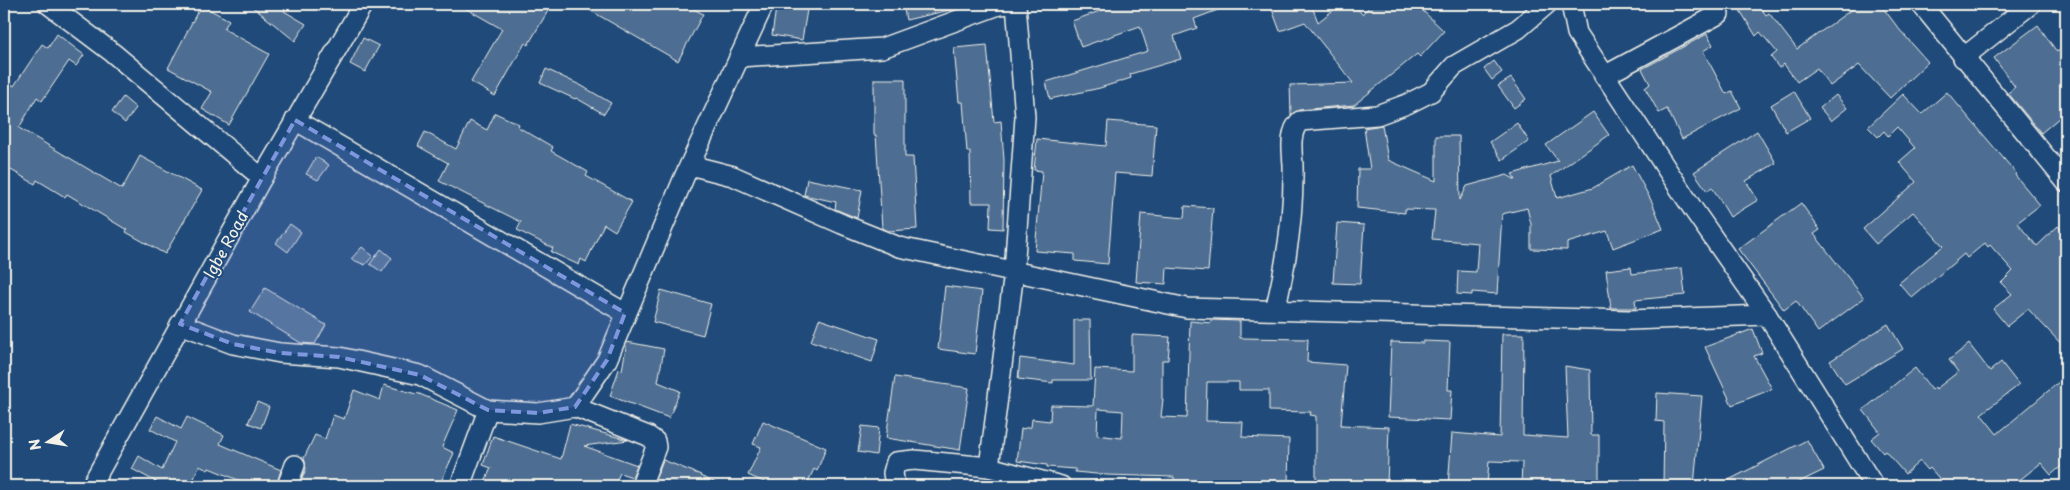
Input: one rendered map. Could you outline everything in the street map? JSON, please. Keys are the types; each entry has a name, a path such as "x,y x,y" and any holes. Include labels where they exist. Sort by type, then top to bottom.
{"street":[{"path":"48,4 114,53 262,178"},
{"name":"Igbe Road","path":"92,486 262,178 363,4"},
{"path":"575,406 607,360 690,165 764,4"},
{"path":"739,57 882,48 1006,4 1025,117 1014,272 989,467"},
{"path":"1275,310 1288,252 1293,183 1292,137 1295,126 1300,121 1378,115 1415,100 1431,92 1454,66 1518,30 1547,4"},
{"path":"1571,4 1577,33 1604,76 1767,315 1874,486"},
{"path":"1921,4 1963,58 2066,182"},
{"path":"1963,58 2031,4"},
{"path":"1604,76 1719,14"},
{"path":"295,120 625,314"},
{"path":"690,165 734,176 842,224 899,246 1187,308 1629,320 1767,315"},
{"path":"180,324 233,344 280,353 339,356 420,375 488,410 538,412 575,406 648,436 655,441 656,446 641,486"},
{"path":"460,486 488,410"},
{"path":"895,486 893,473 896,462 914,460 989,467 1061,486"},
{"path":"287,486 295,465"}],"highlighted area":[{"path":"295,120 625,313 607,360 575,407 538,413 488,410 420,375 339,357 280,353 233,344 180,324"}],"building":[{"path":"249,4 290,4 284,11 306,24 295,41"},
{"path":"458,4 552,4 528,45 525,43 495,96 471,82 502,29"},
{"path":"579,4 685,4 703,14 678,61"},
{"path":"790,4 808,4 802,40 772,35 776,8 789,10"},
{"path":"903,4 953,4 954,9 906,20"},
{"path":"1119,4 1231,5 1194,19 1197,28 1174,36 1181,59 1130,74 1131,78 1100,88 1050,99 1046,82 1148,51 1140,26 1081,47 1072,21"},
{"path":"1270,4 1311,4 1318,22 1341,4 1353,4 1362,14 1372,4 1433,4 1423,11 1444,31 1420,57 1417,54 1354,105 1299,110 1291,115 1290,85 1353,83 1305,22 1280,31"},
{"path":"1736,4 1758,4 1766,15 1769,13 1797,49 1859,4 1880,4 1928,62 1890,98 1859,65 1830,86 1817,68 1797,82 1784,64 1779,68 1771,57 1777,52 1760,32 1756,36"},
{"path":"201,5 229,20 224,29 269,54 229,125 202,109 212,92 168,68"},
{"path":"2038,25 2057,52 2066,45 2066,112 2041,133 2008,93 2015,87 1994,58"},
{"path":"57,34 84,55 76,66 69,61 42,101 37,97 19,128 122,189 140,156 202,190 165,254 126,232 127,230 67,194 65,197 37,180 35,184 4,166 4,79 14,86 42,44 48,48"},
{"path":"1707,34 1713,45 1703,51 1726,94 1732,91 1741,108 1682,139 1667,109 1659,113 1645,88 1650,84 1642,69"},
{"path":"363,38 379,46 365,72 350,64"},
{"path":"987,45 994,122 1001,121 1004,160 1003,229 990,228 991,203 971,203 970,152 967,152 963,102 959,102 954,48"},
{"path":"1494,61 1502,72 1492,80 1484,69"},
{"path":"546,69 582,86 611,103 604,114 576,98 540,83"},
{"path":"1511,78 1526,99 1514,108 1498,86"},
{"path":"874,79 905,79 905,157 913,157 917,229 889,231 882,228 876,135 874,135"},
{"path":"1794,91 1810,118 1786,132 1771,105"},
{"path":"1947,92 2016,173 2015,175 2040,205 2017,223 2037,246 2058,226 2066,235 2066,349 2028,309 2007,326 1993,309 2012,294 2001,283 2013,271 1990,245 1988,247 1985,243 1967,258 1964,254 1912,298 1899,283 1943,246 1913,212 1876,244 1863,229 1916,182 1899,162 1915,148 1897,127 1888,136 1884,131 1878,137 1868,127 1903,94 1922,114"},
{"path":"1836,95 1847,108 1831,121 1820,108"},
{"path":"123,97 136,108 125,123 112,112"},
{"path":"1593,112 1609,135 1551,176 1557,198 1593,188 1632,165 1652,202 1663,229 1613,248 1607,231 1567,243 1567,250 1531,249 1531,224 1527,208 1502,214 1497,294 1472,292 1472,295 1457,294 1458,271 1476,272 1478,243 1432,239 1435,210 1405,209 1405,213 1357,208 1358,169 1370,169 1364,128 1382,125 1388,160 1436,181 1436,136 1459,136 1460,200 1467,186 1507,175 1516,180 1512,174 1558,161 1546,145"},
{"path":"495,113 519,124 518,127 553,147 551,151 588,172 586,176 632,202 615,231 604,224 586,262 581,259 579,265 551,252 553,248 517,230 521,222 439,181 448,163 418,146 425,132 456,149 470,121 487,130"},
{"path":"1108,121 1156,125 1152,176 1115,173 1108,264 1075,261 1075,254 1035,251 1042,171 1034,170 1037,139 1106,146"},
{"path":"1517,123 1529,141 1502,160 1490,142"},
{"path":"1757,131 1776,163 1746,181 1758,200 1730,217 1712,187 1707,191 1694,172"},
{"path":"316,157 329,165 318,180 306,174"},
{"path":"807,179 862,190 857,218 835,209 836,202 804,195"},
{"path":"1801,203 1820,230 1814,234 1864,298 1818,332 1796,301 1784,310 1738,249"},
{"path":"1185,206 1213,208 1208,271 1167,268 1166,284 1136,282 1141,214 1184,218"},
{"path":"1337,223 1364,225 1360,284 1333,283"},
{"path":"290,224 301,232 288,252 276,243"},
{"path":"362,247 373,256 365,265 351,259"},
{"path":"381,249 392,258 382,272 370,264"},
{"path":"1631,267 1632,274 1682,268 1685,295 1635,300 1636,308 1611,308 1606,270"},
{"path":"945,286 982,291 975,354 938,349"},
{"path":"265,288 326,325 315,344 301,343 250,312"},
{"path":"661,290 711,304 703,335 653,322"},
{"path":"819,319 879,339 872,362 811,341"},
{"path":"1074,320 1090,320 1091,380 1053,380 1053,383 1018,379 1020,358 1074,365"},
{"path":"1211,320 1240,321 1240,338 1308,339 1307,362 1346,365 1341,425 1389,427 1387,486 1316,486 1316,416 1310,415 1311,412 1269,411 1269,390 1239,390 1239,382 1207,382 1206,421 1243,422 1242,437 1289,439 1288,486 1212,486 1212,482 1174,481 1174,477 1075,472 1075,469 1047,467 1047,465 1017,461 1021,429 1031,427 1032,419 1050,421 1051,405 1093,406 1095,369 1132,371 1132,335 1170,337 1168,360 1162,360 1163,399 1161,417 1187,418 1190,321 1211,323","holes":["1098,409 1123,411 1122,438 1097,435"]},
{"path":"1888,324 1903,349 1845,384 1830,361"},
{"path":"1753,329 1762,353 1754,356 1772,389 1732,405 1705,347"},
{"path":"1502,334 1524,334 1523,435 1568,438 1565,366 1590,370 1591,435 1599,435 1599,486 1521,486 1522,462 1489,461 1487,486 1448,486 1452,433 1500,437"},
{"path":"1423,341 1450,342 1448,390 1452,390 1450,420 1388,417 1391,342 1423,343"},
{"path":"627,342 664,349 658,382 680,391 669,418 610,396 619,369 622,370"},
{"path":"1969,344 1990,371 2001,362 2019,385 1981,414 1997,434 2066,376 2066,462 2051,475 2041,463 2012,486 1946,486 1930,468 1928,470 1920,461 1905,474 1885,451 1883,453 1871,439 1880,432 1863,410 1915,368 1932,390 1935,387 1936,389 1958,372 1949,360"},
{"path":"895,377 969,388 960,450 886,438"},
{"path":"384,385 417,393 458,410 442,447 454,453 439,486 299,486 306,469 304,458 315,435 325,439 333,415 344,419 354,390 380,400"},
{"path":"1657,393 1702,396 1694,486 1663,486 1664,422 1656,421"},
{"path":"257,402 269,407 261,428 248,423"},
{"path":"157,416 181,429 187,417 224,435 220,444 281,470 276,486 253,486 209,468 208,470 199,466 191,486 164,486 132,469 139,456 162,470 175,442 150,429"},
{"path":"763,421 826,448 817,471 814,469 806,486 773,486 748,475 761,447 753,444"},
{"path":"570,424 628,440 584,446 637,465 632,477 620,473 614,486 483,486 491,468 483,465 493,436 561,459"},
{"path":"862,426 879,428 876,455 858,452"},
{"path":"1807,440 1824,470 1791,486 1717,486"},
{"path":"663,460 701,475 723,486 653,485"}]}
